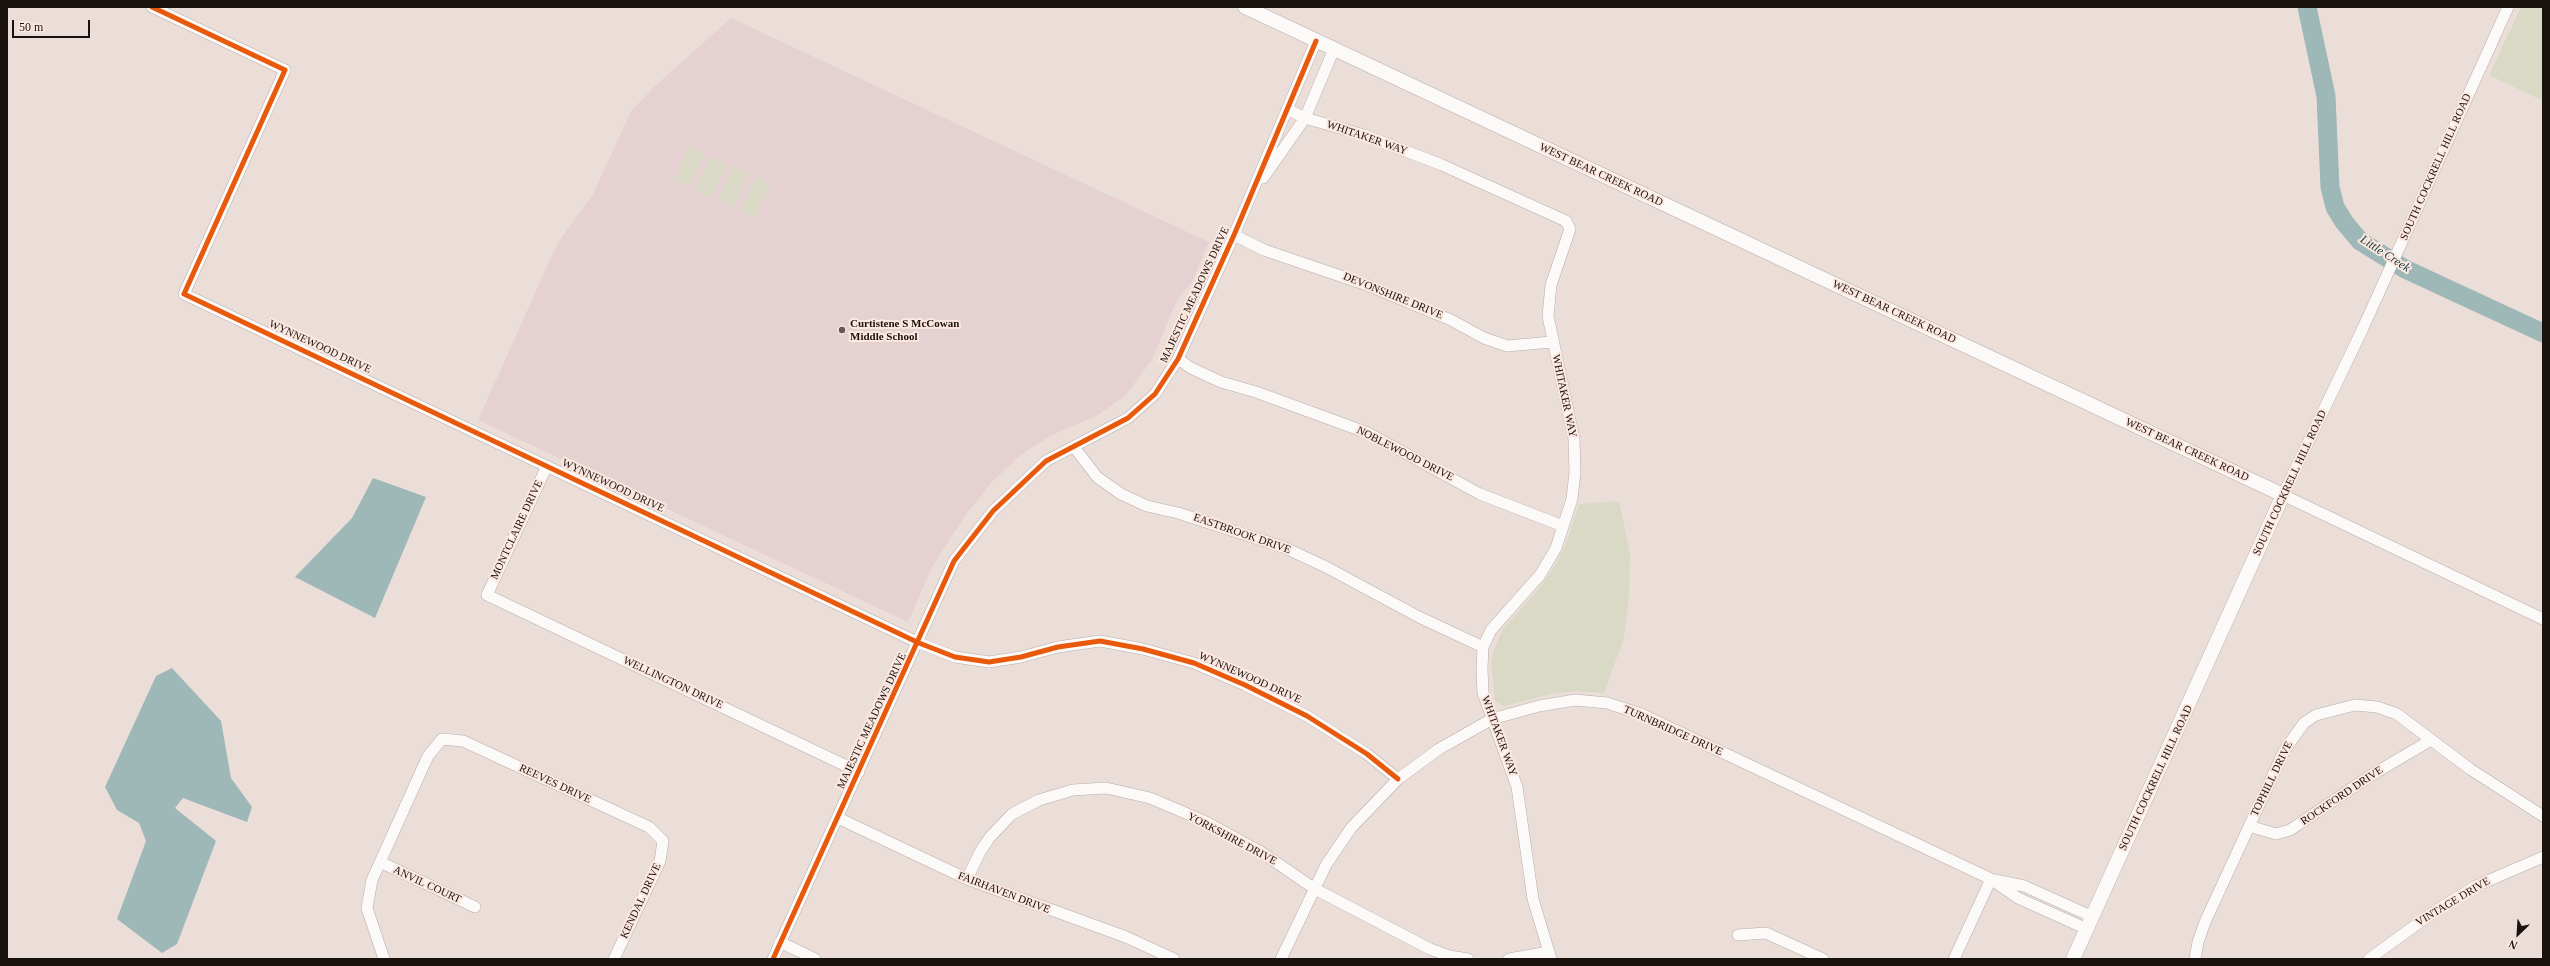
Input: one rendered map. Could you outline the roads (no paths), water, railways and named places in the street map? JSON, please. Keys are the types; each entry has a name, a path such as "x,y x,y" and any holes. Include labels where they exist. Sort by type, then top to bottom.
{"main road":[{"name":"WEST BEAR CREEK ROAD","path":"1245,7 2283,495"},
{"name":"SOUTH COCKRELL HILL ROAD","path":"2073,959 2283,495"}],"street":[{"name":"WYNNEWOOD DRIVE","path":"152,7 285,70 184,294 919,643 955,657 989,662 1021,657 1058,647 1100,641 1143,649 1194,663 1245,685 1307,716 1367,754 1398,779"},
{"name":"SOUTH COCKRELL HILL ROAD","path":"2283,495 2396,255 2508,7"},
{"name":"MAJESTIC MEADOWS DRIVE","path":"773,959 919,643 954,561 993,511 1046,461 1128,418 1155,394 1178,359 1234,235 1316,41"},
{"name":"MAJESTIC MEADOWS DRIVE","path":"1251,194 1305,118 1334,49"},
{"name":"WHITAKER WAY","path":"1287,109 1305,118 1364,135 1442,165 1566,222 1570,229 1551,285 1548,316 1552,342 1561,371 1574,439 1575,472 1572,499 1556,548 1540,575 1519,596 1492,630 1484,647 1483,693 1492,719 1506,751 1517,787 1533,899 1550,956"},
{"name":"DEVONSHIRE DRIVE","path":"1234,235 1264,250 1364,284 1451,320 1484,338 1507,346 1552,342"},
{"name":"NOBLEWOOD DRIVE","path":"1178,359 1191,368 1221,382 1256,392 1368,433 1480,494 1563,526"},
{"name":"EASTBROOK DRIVE","path":"1074,447 1097,477 1121,494 1147,506 1178,513 1283,546 1326,567 1419,617 1484,647"},
{"name":"MONTCLAIRE DRIVE","path":"487,595 547,466"},
{"name":"WEST BEAR CREEK ROAD","path":"2283,495 2543,619"},
{"name":"WELLINGTON DRIVE","path":"487,595 859,772"},
{"name":"TURNBRIDGE DRIVE","path":"1281,959 1326,865 1351,828 1398,779 1439,749 1492,719 1539,706 1576,700 1607,703 1648,718 1991,879 2018,898 2087,930"},
{"name":"TOPHILL DRIVE","path":"2194,959 2205,922 2284,751 2304,724 2316,715 2355,705 2377,707 2397,714 2431,740 2543,816"},
{"name":"REEVES DRIVE","path":"380,862 428,756 442,739 463,741 649,827 663,841"},
{"name":"ROCKFORD DRIVE","path":"2249,826 2276,834 2290,830 2350,788 2431,740"},
{"name":"YORKSHIRE DRIVE","path":"967,879 980,852 990,837 1012,814 1039,800 1073,790 1106,788 1150,798 1204,821 1261,852 1315,889 1430,949 1449,956 1468,959"},
{"name":"FAIRHAVEN DRIVE","path":"838,818 967,879 1126,937 1174,959"},
{"name":"KENDAL DRIVE","path":"614,959 660,861 663,841"},
{"name":"VINTAGE DRIVE","path":"2369,959 2435,910 2476,886 2543,857"},
{"path":"380,862 372,880 367,908 384,959"},
{"name":"ANVIL COURT","path":"380,862 474,907"},
{"name":"TURNBRIDGE DRIVE","path":"1991,879 2024,886 2093,916"},
{"path":"1954,959 1991,879"},
{"path":"1738,935 1766,933 1823,959"},
{"path":"780,942 815,959"},
{"path":"1509,959 1550,956"}],"water":[{"path":"373,478 426,497 375,618 295,577 352,518"},
{"path":"172,668 221,721 231,778 252,807 247,822 183,798 175,808 216,841 177,944 162,953 117,919 146,841 139,823 117,810 105,787 156,676"}],"waterway":[{"name":"Little Creek","path":"2307,7 2326,96 2330,187 2335,207 2344,222 2360,241 2405,269 2543,333"}],"place":[{"name":"Curtistene S McCowan Middle School","path":"842,330"}]}
